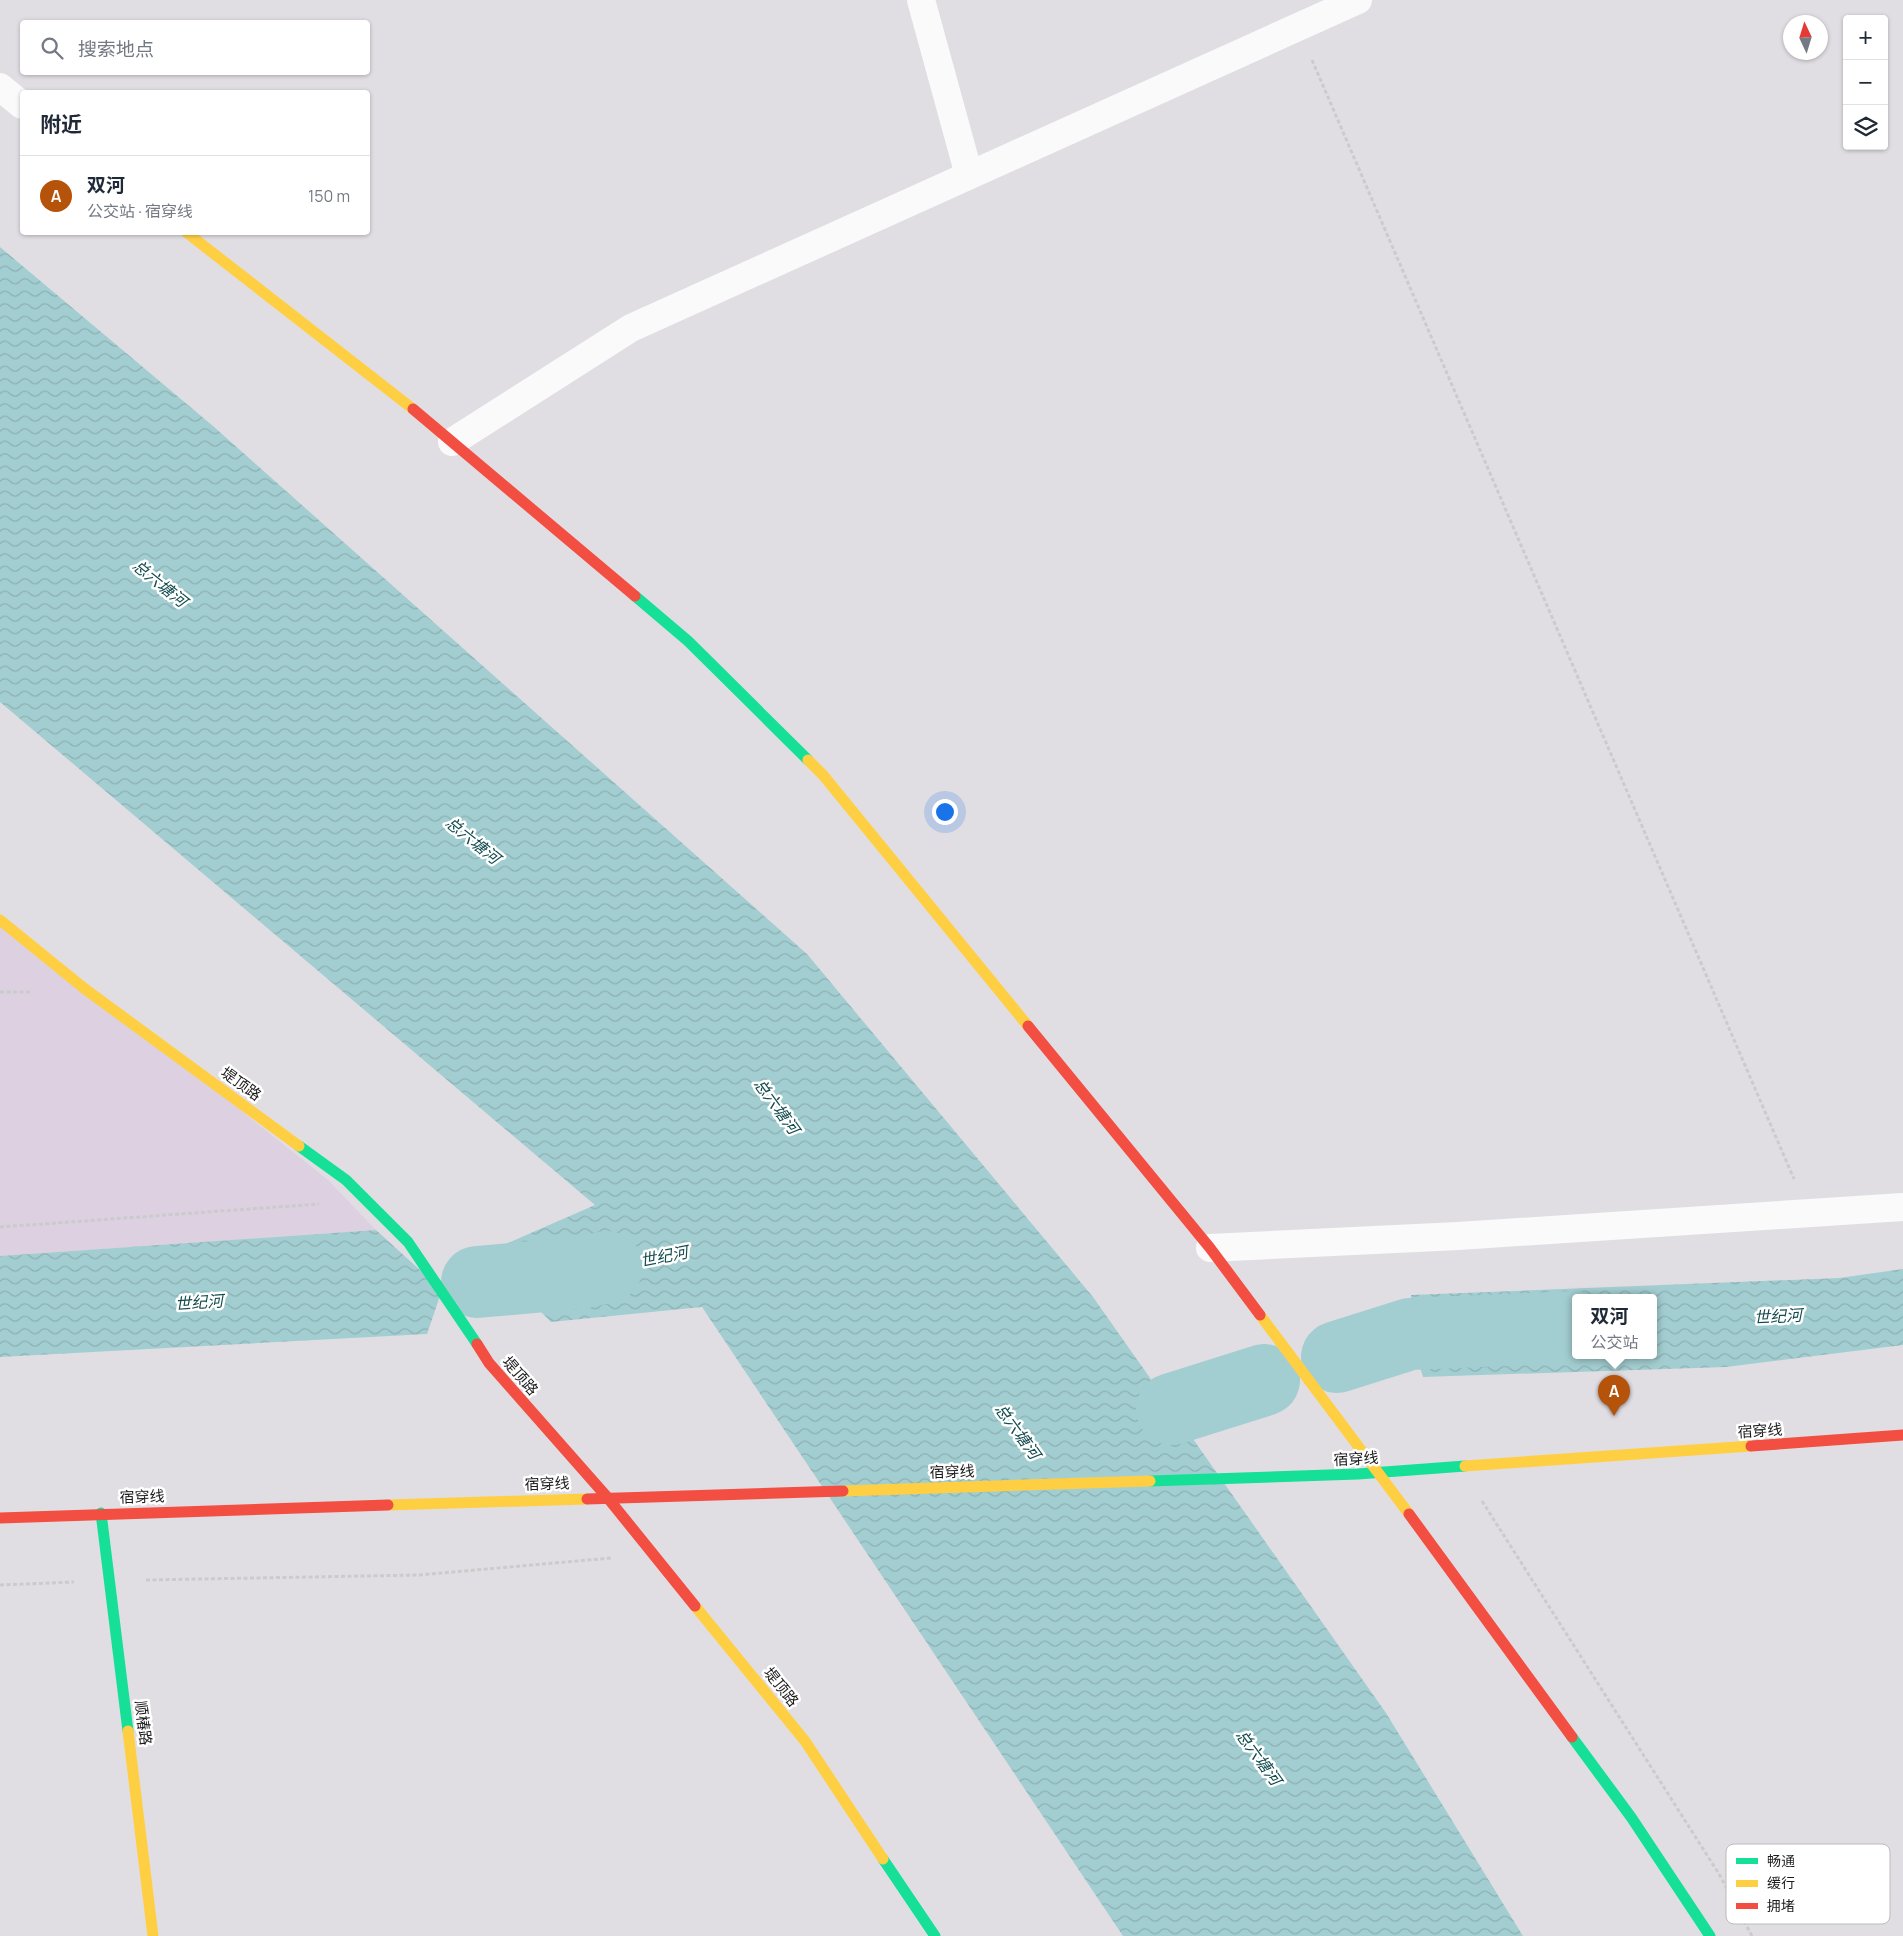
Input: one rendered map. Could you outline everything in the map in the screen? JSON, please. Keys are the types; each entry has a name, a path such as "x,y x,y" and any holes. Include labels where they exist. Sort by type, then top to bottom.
{"street":[{"path":"921,0 969,174"},
{"path":"452,442 631,328 1358,0"},
{"path":"0,87 20,103"},
{"path":"190,235 452,442 688,641 824,775 1210,1248 1379,1472 1632,1817 1710,1936"},
{"name":"堤顶路","path":"0,920 85,989 346,1180 408,1242 489,1363 607,1497 805,1741 935,1936"},
{"path":"1210,1248 1458,1236 1903,1207"},
{"name":"宿穿线","path":"0,1518 101,1513 1358,1474 1903,1436"},
{"name":"顺椿路","path":"101,1513 153,1936"}],"path":[{"path":"1298,27 1808,1213"},
{"path":"0,1227 367,1200"},
{"path":"1460,1467 1726,1889"},
{"path":"0,1585 419,1575 654,1554"},
{"path":"1745,1924 1752,1936"}],"shaded area":[{"path":"0,918 328,1180 376,1230 0,1256"}],"water":[{"name":"总六塘河","path":"0,247 213,426 807,954 1093,1297 1386,1713 1523,1936 1123,1936 702,1307 551,1322 483,1254 595,1205 0,702"},
{"path":"376,1230 442,1290 427,1334 0,1357 0,1256"},
{"path":"1903,1269 1903,1345 1726,1367 1423,1377 1410,1334 1411,1295 1839,1278"}],"waterway":[{"name":"世纪河","path":"477,1282 579,1273 607,1267"},
{"name":"世纪河","path":"1337,1357 1410,1334 1572,1327"},
{"path":"1172,1409 1264,1380"}],"traffic: fast":[{"path":"635,596 688,641 808,760"},
{"path":"299,1146 346,1180 408,1242 477,1344"},
{"path":"1150,1481 1358,1474 1465,1466"},
{"path":"101,1513 128,1731"},
{"path":"1572,1737 1631,1817 1710,1936"},
{"path":"883,1859 935,1936"}],"traffic: slow":[{"path":"190,235 413,409"},
{"path":"808,760 823,775 1028,1026"},
{"path":"0,920 85,989 299,1146"},
{"path":"1260,1315 1409,1514"},
{"path":"1465,1466 1751,1446"},
{"path":"843,1491 1150,1481"},
{"path":"388,1505 587,1499"},
{"path":"695,1606 805,1741 883,1859"},
{"path":"128,1731 153,1936"}],"traffic: jam":[{"path":"413,409 635,596"},
{"path":"1028,1026 1210,1248 1260,1315"},
{"path":"477,1344 489,1363 607,1497 695,1606"},
{"path":"1751,1446 1903,1435"},
{"path":"587,1499 843,1491"},
{"path":"0,1518 388,1505"},
{"path":"1409,1514 1572,1737"}],"place":[{"name":"双河","path":"1614,1416"}]}
